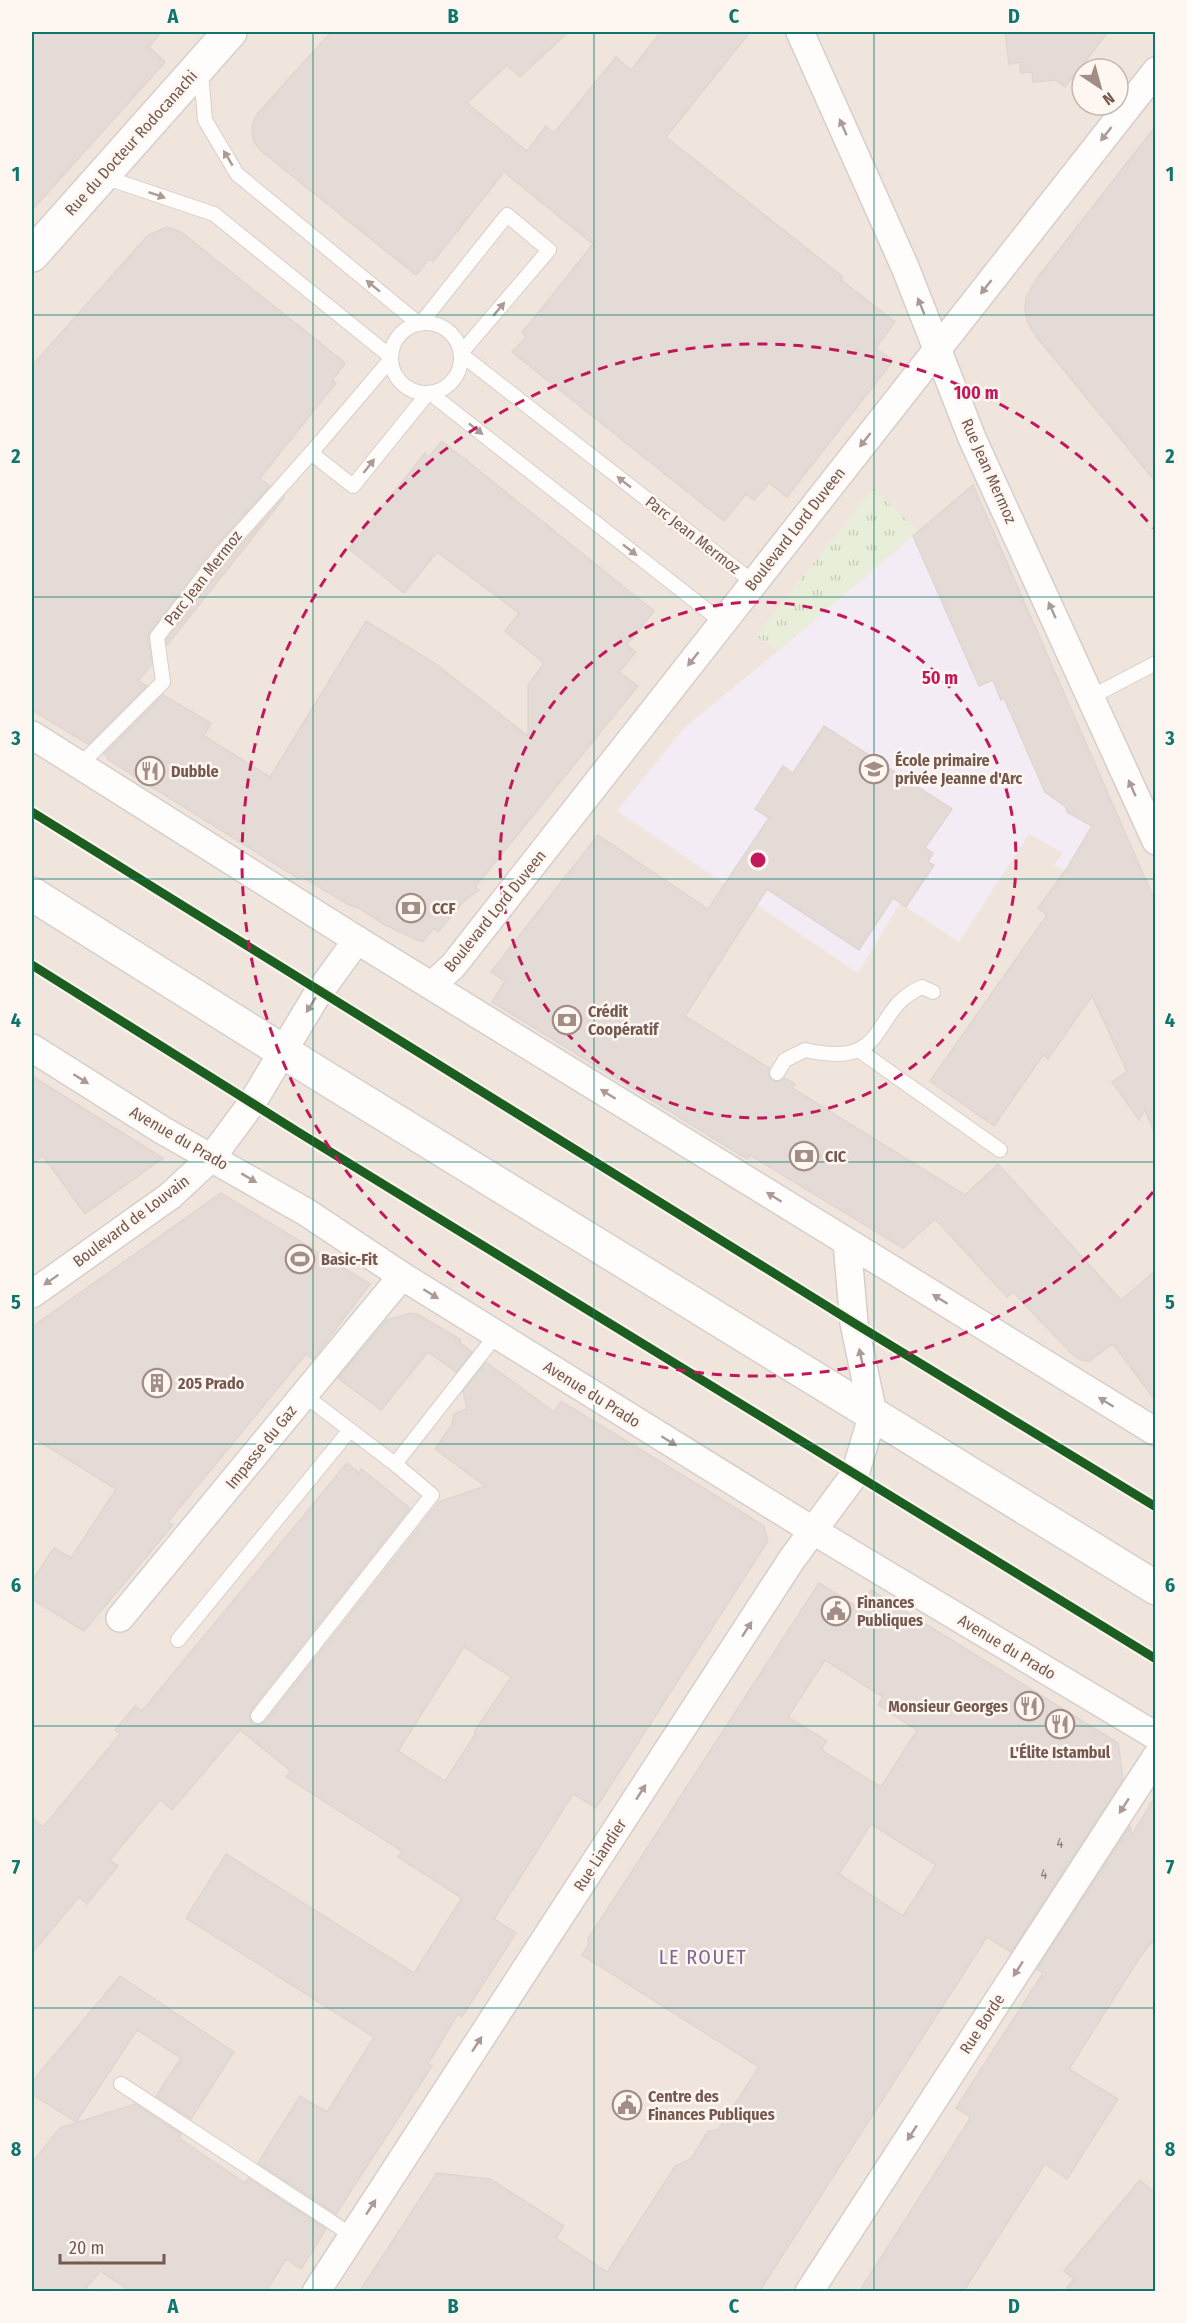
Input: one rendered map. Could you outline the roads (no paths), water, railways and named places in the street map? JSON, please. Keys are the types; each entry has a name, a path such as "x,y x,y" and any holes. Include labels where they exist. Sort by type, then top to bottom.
{"main road":[{"name":"Rue du Docteur Rodocanachi","path":"32,255 200,66 224,33"},
{"path":"32,894 1155,1588"}],"street":[{"name":"Rue Jean Mermoz","path":"800,32 904,267 972,438 1155,841"},
{"name":"Boulevard Lord Duveen","path":"432,985 453,966 1155,71"},
{"path":"32,735 357,940 725,1157 848,1242 1155,1432"},
{"path":"283,1050 315,998 357,940"},
{"name":"Avenue du Prado","path":"32,1048 162,1130 306,1212 402,1276 812,1530 1155,1736"},
{"name":"Boulevard de Louvain","path":"32,1294 170,1196 213,1157 252,1103 283,1050"},
{"path":"848,1242 854,1323 873,1414"},
{"name":"Impasse du Gaz","path":"120,1618 402,1276"},
{"name":"Rue Liandier","path":"316,2292 812,1530 855,1474 873,1414"},
{"name":"Rue Borde","path":"809,2292 1155,1757"}],"lane":[{"name":"Parc Jean Mermoz","path":"200,66 205,120 237,174 420,323"},
{"path":"102,176 214,214 391,358 393,370 406,387 417,392 429,393 722,622"},
{"name":"Parc Jean Mermoz","path":"311,453 353,486 429,393 440,390 457,376 462,354 549,250 507,215 420,323"},
{"name":"Parc Jean Mermoz","path":"80,765 163,682 157,636 220,555 311,453 391,358 393,345 399,336 408,328 420,323 443,326 452,333 462,354 753,582"},
{"path":"1091,697 1155,663"},
{"path":"777,1073 785,1060 805,1050 824,1054 860,1051 871,1042 907,993 922,987 933,992"},
{"path":"860,1051 1000,1150"},
{"path":"395,1464 497,1334"},
{"path":"258,1716 432,1495 304,1395"},
{"path":"178,1640 350,1430"},
{"path":"121,2084 353,2236"}],"place":[{"name":"École primaire privée Jeanne d'Arc","path":"874,769"},
{"name":"Dubble","path":"150,771"},
{"name":"CCF","path":"411,908"},
{"name":"Crédit Coopératif","path":"567,1020"},
{"name":"CIC","path":"804,1156"},
{"name":"Basic-Fit","path":"300,1259"},
{"name":"205 Prado","path":"157,1383"},
{"name":"Finances Publiques","path":"836,1611"},
{"name":"Monsieur Georges","path":"1029,1706"},
{"name":"L'Élite Istambul","path":"1060,1724"},
{"name":"Centre des Finances Publiques","path":"627,2105"}],"district":[{"name":"LE ROUET","path":"703,1957"}]}
